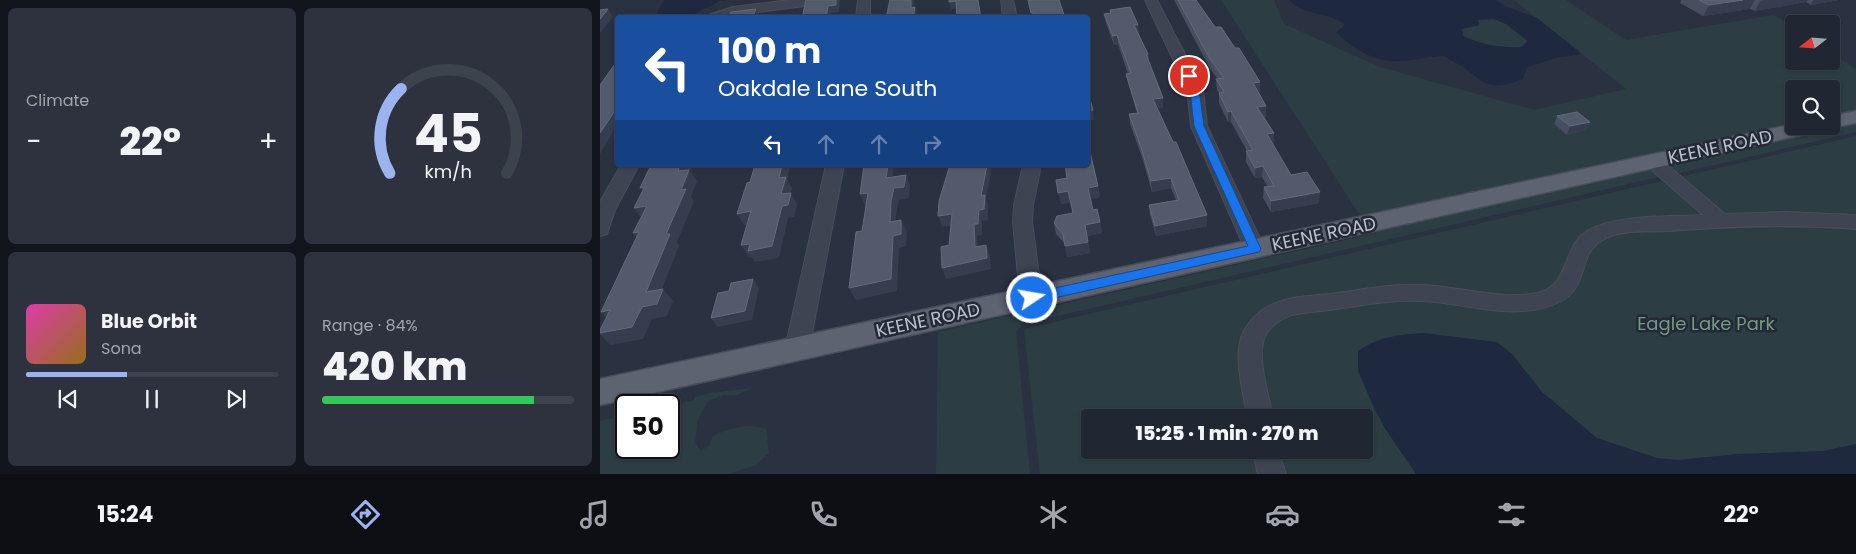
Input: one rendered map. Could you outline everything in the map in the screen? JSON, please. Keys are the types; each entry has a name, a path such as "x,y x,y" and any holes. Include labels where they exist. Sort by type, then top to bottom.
{"main road":[{"path":"1840,120 1856,117"},
{"name":"KEENE ROAD","path":"600,392 1785,132"}],"street":[{"path":"721,15 733,11 820,0"},
{"path":"863,15 864,0"},
{"path":"1007,0 1010,15"},
{"path":"1151,0 1195,90 1199,126 1255,249"},
{"path":"1652,162 1722,220"},
{"path":"600,229 605,210 629,167"},
{"path":"797,349 835,167"},
{"path":"1032,167 1023,210 1022,226 1032,298"},
{"path":"1259,409 1251,350 1254,334 1266,320 1282,310 1300,305 1399,293 1424,292 1520,304 1544,300 1558,294 1568,286 1584,245 1592,237 1604,232 1625,227 1722,220 1811,219 1856,222"},
{"path":"1268,459 1272,474"}],"green space":[{"path":"1221,0 1274,0 1284,24 1380,67 1534,110 1626,89 1514,0 1566,0 1626,40 1773,15 1785,22 1785,70 1840,70 1840,59 1856,69 1856,113 1840,116 1840,80 1785,80 1785,128 1363,220"},
{"path":"1494,19 1506,24 1528,41 1521,47 1506,47 1484,44 1463,36 1462,29 1479,25 1478,20"},
{"path":"1856,122 1856,132 1675,174 1662,164 1796,135 1840,135 1840,125"},
{"name":"Eagle Lake Park","path":"1856,136 1856,474 1040,474 1024,329"},
{"path":"1650,166 1663,176 1023,324 1016,331 1030,474 936,474 938,332 1372,234 1369,229"},
{"path":"753,388 734,396 724,395 708,401 698,419 695,443 701,451 709,446 713,436 726,431 746,426 766,429 769,453 756,465 729,474 600,474 600,421 615,418 615,459 680,459 680,403 710,393"}],"water":[{"path":"664,0 728,0 720,1 693,15 656,15"},
{"path":"1289,0 1496,0 1505,6 1537,18 1582,54 1556,58 1527,67 1523,79 1509,84 1490,85 1443,56 1404,61 1375,58 1358,50 1336,32 1345,25 1339,21 1309,12","holes":["1494,19 1506,24 1528,41 1521,47 1506,47 1484,44 1463,36 1462,29 1479,25 1478,20"]},
{"path":"1424,333 1497,342 1512,354 1542,392 1597,438 1657,458 1678,460 1737,454 1823,451 1856,444 1856,474 1416,474 1386,430 1375,410 1358,371 1358,351 1382,339"}],"building":[{"path":"806,0 836,0 836,5 828,6 826,15 803,15"},
{"path":"890,0 911,0 911,8 915,7 914,15 887,15"},
{"path":"949,0 978,0 980,15 957,15 956,1 949,2"},
{"path":"1028,0 1059,0 1064,15 1033,15 1031,13"},
{"path":"1178,0 1196,0 1215,27 1221,27 1235,48 1239,48 1260,82 1253,83 1266,106 1257,107 1274,133 1267,134 1291,175 1307,172 1320,192 1271,201 1264,187 1274,186 1263,166 1255,168 1246,151 1253,150 1231,111 1228,112 1219,93 1224,92 1216,79 1224,78 1210,59"},
{"path":"1699,0 1743,0 1709,5"},
{"path":"1130,7 1138,25 1134,25 1148,54 1146,54 1163,98 1153,99 1173,142 1176,142 1207,215 1155,226 1149,205 1179,200 1171,178 1151,181 1129,114 1138,113 1126,74 1131,73 1117,35 1113,36 1104,14 1111,13 1110,10"},
{"path":"608,9 600,19 600,10"},
{"path":"756,9 753,15 730,15 731,12"},
{"path":"615,64 615,110 600,133 600,85"},
{"path":"1090,99 1093,110 1090,111"},
{"path":"1577,112 1590,122 1570,126 1557,116"},
{"path":"1090,152 1098,186 1088,188 1093,210 1097,209 1100,222 1085,225 1088,242 1065,246 1063,234 1054,223 1057,216 1073,213 1068,191 1058,193 1056,180 1067,178 1065,167 1090,167"},
{"path":"650,167 679,167 678,171 689,170 681,190 686,189 666,234 670,234 646,292 663,289 657,304 642,307 632,327 600,333 610,310 601,312 639,232 633,233 647,206 634,208 644,188 640,188"},
{"path":"754,167 782,167 779,178 786,177 781,194 791,193 788,205 782,206 772,246 748,251 750,244 741,245 751,211 737,214 747,183 750,182"},
{"path":"864,167 888,167 886,178 906,175 904,187 894,188 891,201 890,222 901,220 901,234 893,236 891,279 849,288 856,232 862,231 868,193 860,194"},
{"path":"987,167 981,196 985,195 984,209 979,210 978,224 974,224 975,247 986,245 987,258 942,268 941,247 949,245 952,214 938,216 939,201 949,168"},
{"path":"753,279 745,311 711,318 718,293 729,291 731,283"}],"route":[{"path":"1032,298 1255,249 1199,126 1195,90 1189,76"}]}
